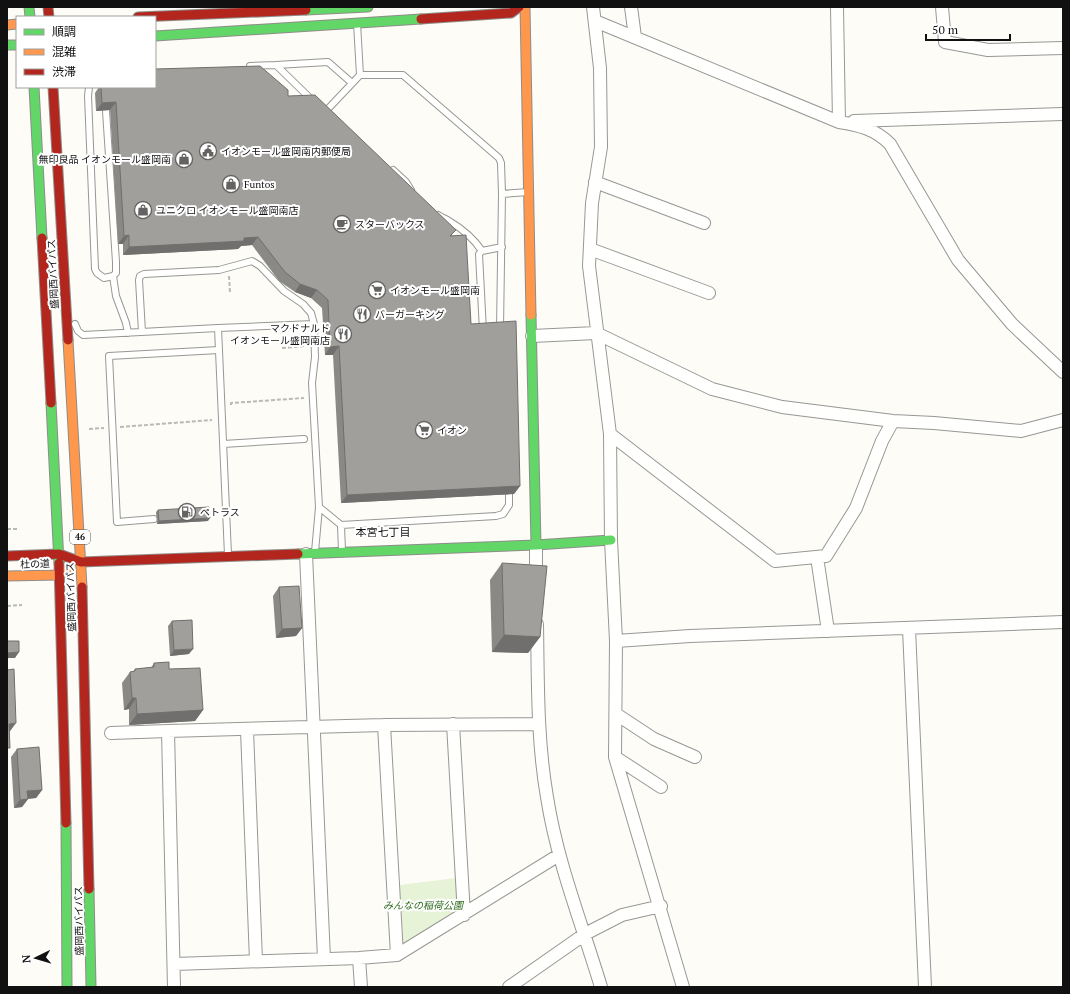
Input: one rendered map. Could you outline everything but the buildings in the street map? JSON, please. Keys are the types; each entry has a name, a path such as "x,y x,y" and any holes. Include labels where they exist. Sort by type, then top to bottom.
{"main road":[{"path":"151,16 229,10 262,11 368,7"},
{"path":"156,36 511,13 519,7"},
{"path":"525,7 536,545"},
{"name":"盛岡西バイパス","path":"34,88 59,554 66,769 67,987"},
{"name":"盛岡西バイパス","path":"53,88 81,562 92,987"},
{"path":"81,562 536,545 611,540"},
{"name":"杜の道","path":"7,556 59,554 81,562"},
{"name":"杜の道","path":"7,576 59,575 81,562"}],"street":[{"path":"593,7 600,68 602,147 592,203 589,266 596,333 600,350 610,434 611,540 616,641 616,757 647,868 661,906 683,987"},
{"path":"631,7 635,37"},
{"path":"837,7 839,122"},
{"path":"942,7 945,42 988,50 1063,48"},
{"path":"262,11 292,20 354,16 357,23"},
{"path":"595,20 839,122 861,126 880,134 890,144 958,260 1012,324 1063,372"},
{"path":"839,122 1063,114"},
{"path":"596,182 704,223"},
{"path":"590,249 709,293"},
{"path":"532,336 596,333 712,389 782,407 893,421 934,422 1021,430 1063,420"},
{"path":"610,434 775,561 826,556 856,508 882,442 893,421"},
{"path":"536,545 536,590"},
{"path":"311,554 312,728 324,960"},
{"path":"817,557 828,631"},
{"path":"536,614 539,724 546,797 559,855 601,987"},
{"path":"616,641 1063,622"},
{"path":"909,629 925,987"},
{"path":"616,714 654,738 695,758"},
{"path":"453,724 464,915"},
{"path":"111,733 384,725 539,724"},
{"path":"384,725 397,955"},
{"path":"247,730 256,961"},
{"path":"168,731 174,987"},
{"path":"616,757 661,787"},
{"path":"174,964 324,960 397,955 559,855"},
{"path":"515,985 585,934 622,916 661,906"},
{"path":"359,958 361,987"}],"lane":[{"path":"357,23 360,75"},
{"path":"246,66 328,62 352,83"},
{"path":"276,64 327,114 360,75 403,75 499,158 501,163 502,194 500,334"},
{"path":"89,88 95,268 100,277 113,276"},
{"path":"106,111 116,262 116,273 113,276 116,296 126,322 128,333"},
{"path":"385,164 406,182 412,192 418,197"},
{"path":"502,194 529,192"},
{"path":"433,210 477,244 482,251"},
{"path":"62,232 68,240 73,294"},
{"path":"483,331 479,254 482,251 502,247"},
{"path":"142,332 140,276 144,274 219,270 252,261 260,266 284,291 303,304 311,313 314,324 315,357 312,383 319,507 311,554"},
{"path":"75,318 78,331 83,335 314,324"},
{"path":"218,328 228,557"},
{"path":"154,519 117,522 109,356 219,350"},
{"path":"223,444 304,439"},
{"path":"319,507 341,525 496,516 503,514 508,506 508,481"},
{"path":"341,525 342,552"}],"path":[{"path":"230,293 228,276 232,272"},
{"path":"282,348 305,346 304,341"},
{"path":"231,411 231,403 305,398"},
{"path":"117,427 212,421 212,416"},
{"path":"89,429 105,428"},
{"path":"7,529 18,529"},
{"path":"7,606 22,605"}],"green space":[{"name":"みんなの稲荷公園","path":"456,878 459,908 406,944 403,943 400,885"}],"traffic: fast":[{"path":"29,7 30,16"},
{"path":"306,10 368,7"},
{"path":"156,36 421,19"},
{"path":"7,45 16,45"},
{"path":"34,88 42,238"},
{"path":"531,315 536,545"},
{"path":"51,403 59,563"},
{"path":"298,554 536,545 611,540"},
{"path":"66,823 67,987"},
{"path":"89,889 91,987"}],"traffic: slow":[{"path":"525,7 531,315"},
{"path":"7,25 16,24"},
{"path":"68,340 82,587"},
{"path":"7,576 59,575 69,569"}],"traffic: jam":[{"path":"48,7 49,16"},
{"path":"421,19 511,13 519,7"},
{"path":"156,16 306,10"},
{"path":"53,88 68,340"},
{"path":"42,238 51,403"},
{"path":"7,556 59,554 81,562 298,554"},
{"path":"59,563 66,823"},
{"path":"82,587 89,889"}],"place":[{"name":"イオンモール盛岡南内郵便局","path":"208,151"},
{"name":"無印良品 イオンモール盛岡南","path":"184,159"},
{"name":"Funtos","path":"231,184"},
{"name":"ユニクロ イオンモール盛岡南店","path":"143,210"},
{"name":"スターバックス","path":"342,224"},
{"name":"イオンモール盛岡南","path":"377,290"},
{"name":"バーガーキング","path":"362,314"},
{"name":"マクドナルド イオンモール盛岡南店","path":"343,334"},
{"name":"イオン","path":"424,430"},
{"name":"ペトラス","path":"187,512"}],"district":[{"name":"本宮七丁目","path":"383,532"}]}
